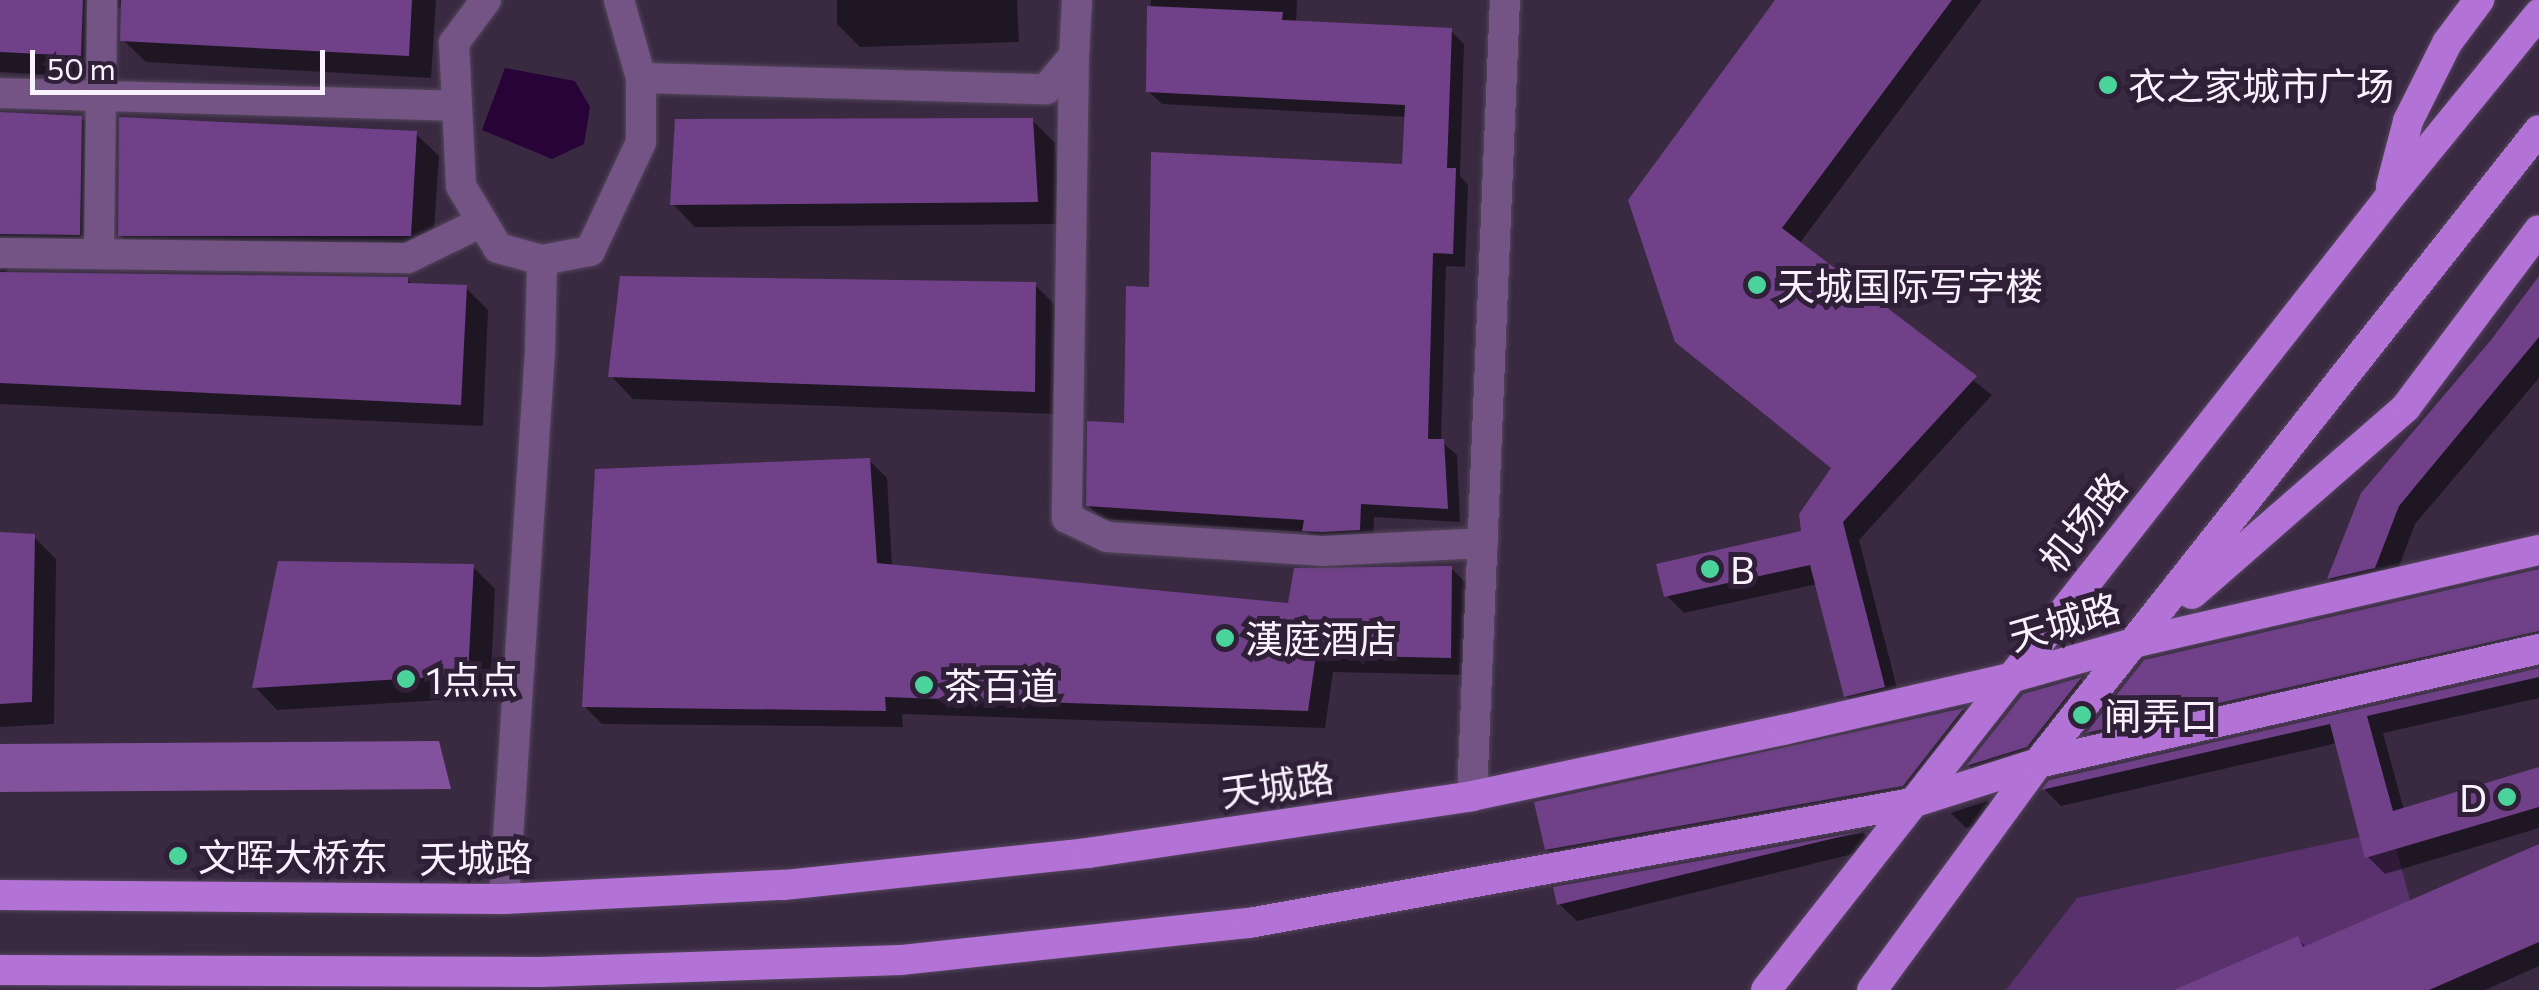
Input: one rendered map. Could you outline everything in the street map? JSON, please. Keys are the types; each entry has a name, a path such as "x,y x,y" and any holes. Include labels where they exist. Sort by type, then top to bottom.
{"main road":[{"name":"机场路","path":"2388,199 2408,121 2447,43 2479,0"},
{"name":"机场路","path":"1766,990 2388,199 2539,14"},
{"path":"1872,990 2038,764 2539,130"},
{"path":"2137,642 2406,407 2539,230"},
{"name":"天城路","path":"0,893 504,899 784,884 1040,858 1472,796 2010,678 2137,642 2539,550"},
{"path":"0,970 540,972 901,960 1250,924 1912,803 2038,764 2539,649"}],"street":[{"path":"99,254 102,0"},
{"path":"486,0 454,43 461,186 498,248 542,260 590,251 641,142 641,78 619,0"},
{"path":"1077,0 1068,518 1107,537 1322,551 1483,543"},
{"path":"1472,796 1505,0"},
{"path":"641,78 1046,89 1074,56"},
{"path":"0,93 457,106"},
{"path":"0,252 408,258 482,222"},
{"path":"504,899 539,370 542,260"}],"shaded area":[{"path":"505,68 575,81 590,107 584,144 552,159 482,130"},
{"path":"439,741 451,789 0,792 0,744"},
{"path":"2391,830 2415,918 2242,990 2006,990 2077,898"}],"building":[{"path":"0,0 83,0 81,56 0,52"},
{"path":"121,0 412,0 409,56 120,41"},
{"name":"天城国际写字楼","path":"1775,0 1952,0 1782,228 1977,376 1843,522 1885,687 1844,697 1810,565 1664,597 1656,564 1801,531 1799,514 1831,468 1675,342 1628,200"},
{"path":"1147,6 1283,12 1282,20 1452,28 1447,168 1456,168 1453,254 1433,253 1428,439 1444,439 1448,509 1361,504 1360,530 1322,532 1302,531 1304,520 1086,506 1087,421 1124,423 1126,286 1149,287 1151,152 1402,164 1405,105 1146,92"},
{"path":"0,112 82,116 80,235 0,234"},
{"path":"119,117 417,131 411,236 118,236"},
{"path":"1033,118 1038,202 670,205 675,119"},
{"path":"0,272 408,277 408,283 467,285 461,405 0,383"},
{"path":"620,276 1036,282 1035,392 608,377"},
{"path":"2539,276 2539,337 2399,506 2375,568 2327,579 2361,493 2491,340"},
{"path":"870,458 877,563 1288,603 1294,568 1452,566 1451,658 1316,655 1308,711 885,697 886,711 582,707 595,469"},
{"path":"0,532 35,534 32,702 0,704"},
{"path":"278,561 474,564 468,675 252,688"},
{"path":"2539,569 2539,631 2086,733 2144,660"},
{"path":"2539,668 2539,677 2367,716 2393,811 2539,767 2539,807 2365,858 2330,724 2041,790 2049,780"},
{"path":"2082,677 2027,747 1966,766 2023,694"},
{"path":"1964,708 1903,786 1545,850 1534,802"},
{"path":"1864,831 1557,905 1553,887"},
{"path":"2539,844 2539,942 2429,990 2174,990 2298,936 2303,947"}],"place":[{"name":"衣之家城市广场","path":"2108,85"},
{"name":"天城国际写字楼","path":"1757,285"},
{"name":"B","path":"1710,569"},
{"name":"漢庭酒店","path":"1225,638"},
{"name":"1点点","path":"406,679"},
{"name":"茶百道","path":"924,685"},
{"name":"闸弄口","path":"2082,715"},
{"name":"D","path":"2507,797"},
{"name":"文晖大桥东","path":"178,856"}]}
